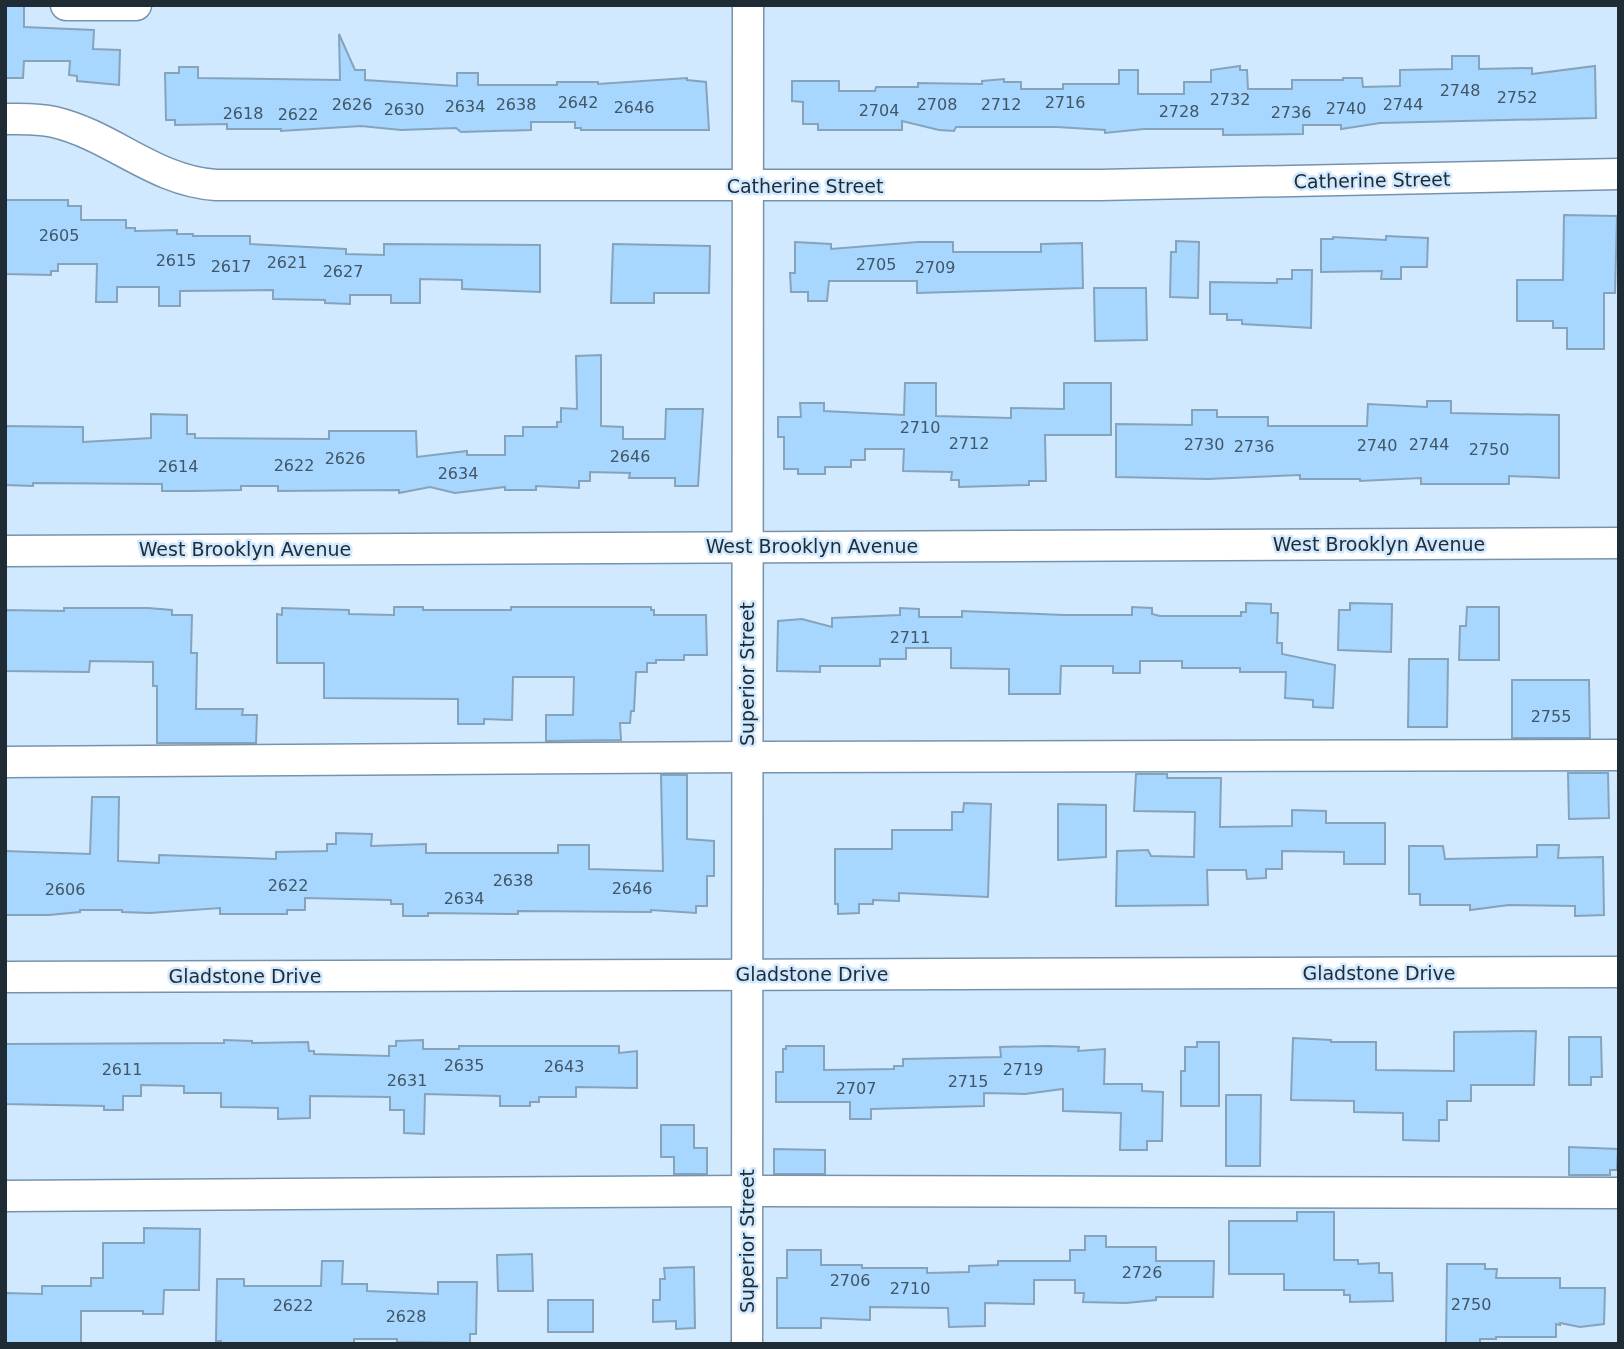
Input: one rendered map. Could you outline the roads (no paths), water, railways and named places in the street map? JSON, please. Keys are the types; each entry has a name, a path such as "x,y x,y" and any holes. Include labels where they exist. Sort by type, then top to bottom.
{"street":[{"path":"66,5 136,5"},
{"name":"Superior Street","path":"747,1344 748,5"},
{"name":"Catherine Street","path":"5,119 55,122 96,137 164,173 192,184 1100,186 1619,174"},
{"name":"West Brooklyn Avenue","path":"5,551 1619,543"},
{"path":"5,762 1619,755"},
{"name":"Gladstone Drive","path":"5,977 1619,972"},
{"path":"5,1196 747,1191 1619,1193"}]}
